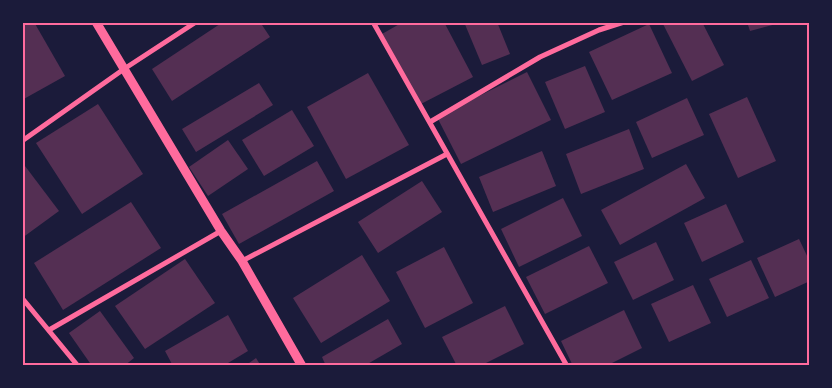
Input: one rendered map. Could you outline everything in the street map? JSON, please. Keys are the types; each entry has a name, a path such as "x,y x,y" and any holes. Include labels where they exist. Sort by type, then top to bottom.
{"street":[{"path":"96,22 221,231 242,261 302,366"},
{"path":"22,141 124,69 196,22"},
{"path":"373,22 567,366"},
{"path":"430,122 540,57 598,30 624,22"},
{"path":"242,261 447,154"},
{"path":"50,330 221,231"},
{"path":"22,298 78,366"}],"building":[{"path":"22,22 34,22 65,76 22,100"},
{"path":"223,22 260,22 270,37 172,101 152,69"},
{"path":"403,22 444,22 473,77 419,105 382,34"},
{"path":"464,22 497,22 510,54 482,65"},
{"path":"662,22 702,22 724,65 692,81"},
{"path":"747,22 779,22 780,23 750,31"},
{"path":"649,24 672,73 612,100 589,52"},
{"path":"585,66 605,112 565,129 545,82"},
{"path":"527,72 551,120 461,164 437,117"},
{"path":"368,73 409,145 346,179 307,107"},
{"path":"259,83 273,105 196,152 182,129"},
{"path":"747,97 776,161 738,178 709,114"},
{"path":"687,98 704,135 652,158 636,122"},
{"path":"98,104 143,174 82,214 36,143"},
{"path":"292,110 314,146 264,176 242,140"},
{"path":"629,129 644,169 581,194 566,154"},
{"path":"228,140 248,169 208,196 189,167"},
{"path":"542,151 556,186 493,212 479,177"},
{"path":"317,161 334,191 239,244 222,214"},
{"path":"22,162 59,211 22,238"},
{"path":"686,164 705,198 620,245 601,210"},
{"path":"422,181 442,212 378,253 358,222"},
{"path":"563,198 582,236 519,267 501,229"},
{"path":"131,202 161,248 63,310 34,263"},
{"path":"726,204 744,242 702,262 684,223"},
{"path":"799,239 810,262 810,281 775,297 757,258"},
{"path":"656,242 674,280 633,300 614,262"},
{"path":"589,246 608,283 545,314 526,277"},
{"path":"444,247 473,303 425,328 396,272"},
{"path":"362,255 390,301 321,343 293,298"},
{"path":"185,259 215,303 145,349 115,306"},
{"path":"751,260 769,298 727,317 709,279"},
{"path":"693,285 711,323 669,342 651,304"},
{"path":"505,306 524,344 480,366 457,366 442,337"},
{"path":"624,310 642,348 606,366 573,366 561,341"},
{"path":"100,311 134,358 124,366 92,366 69,333"},
{"path":"228,315 248,351 223,366 173,366 165,351"},
{"path":"388,319 402,344 364,366 326,366 322,357"},
{"path":"256,358 261,366 245,366"}]}
